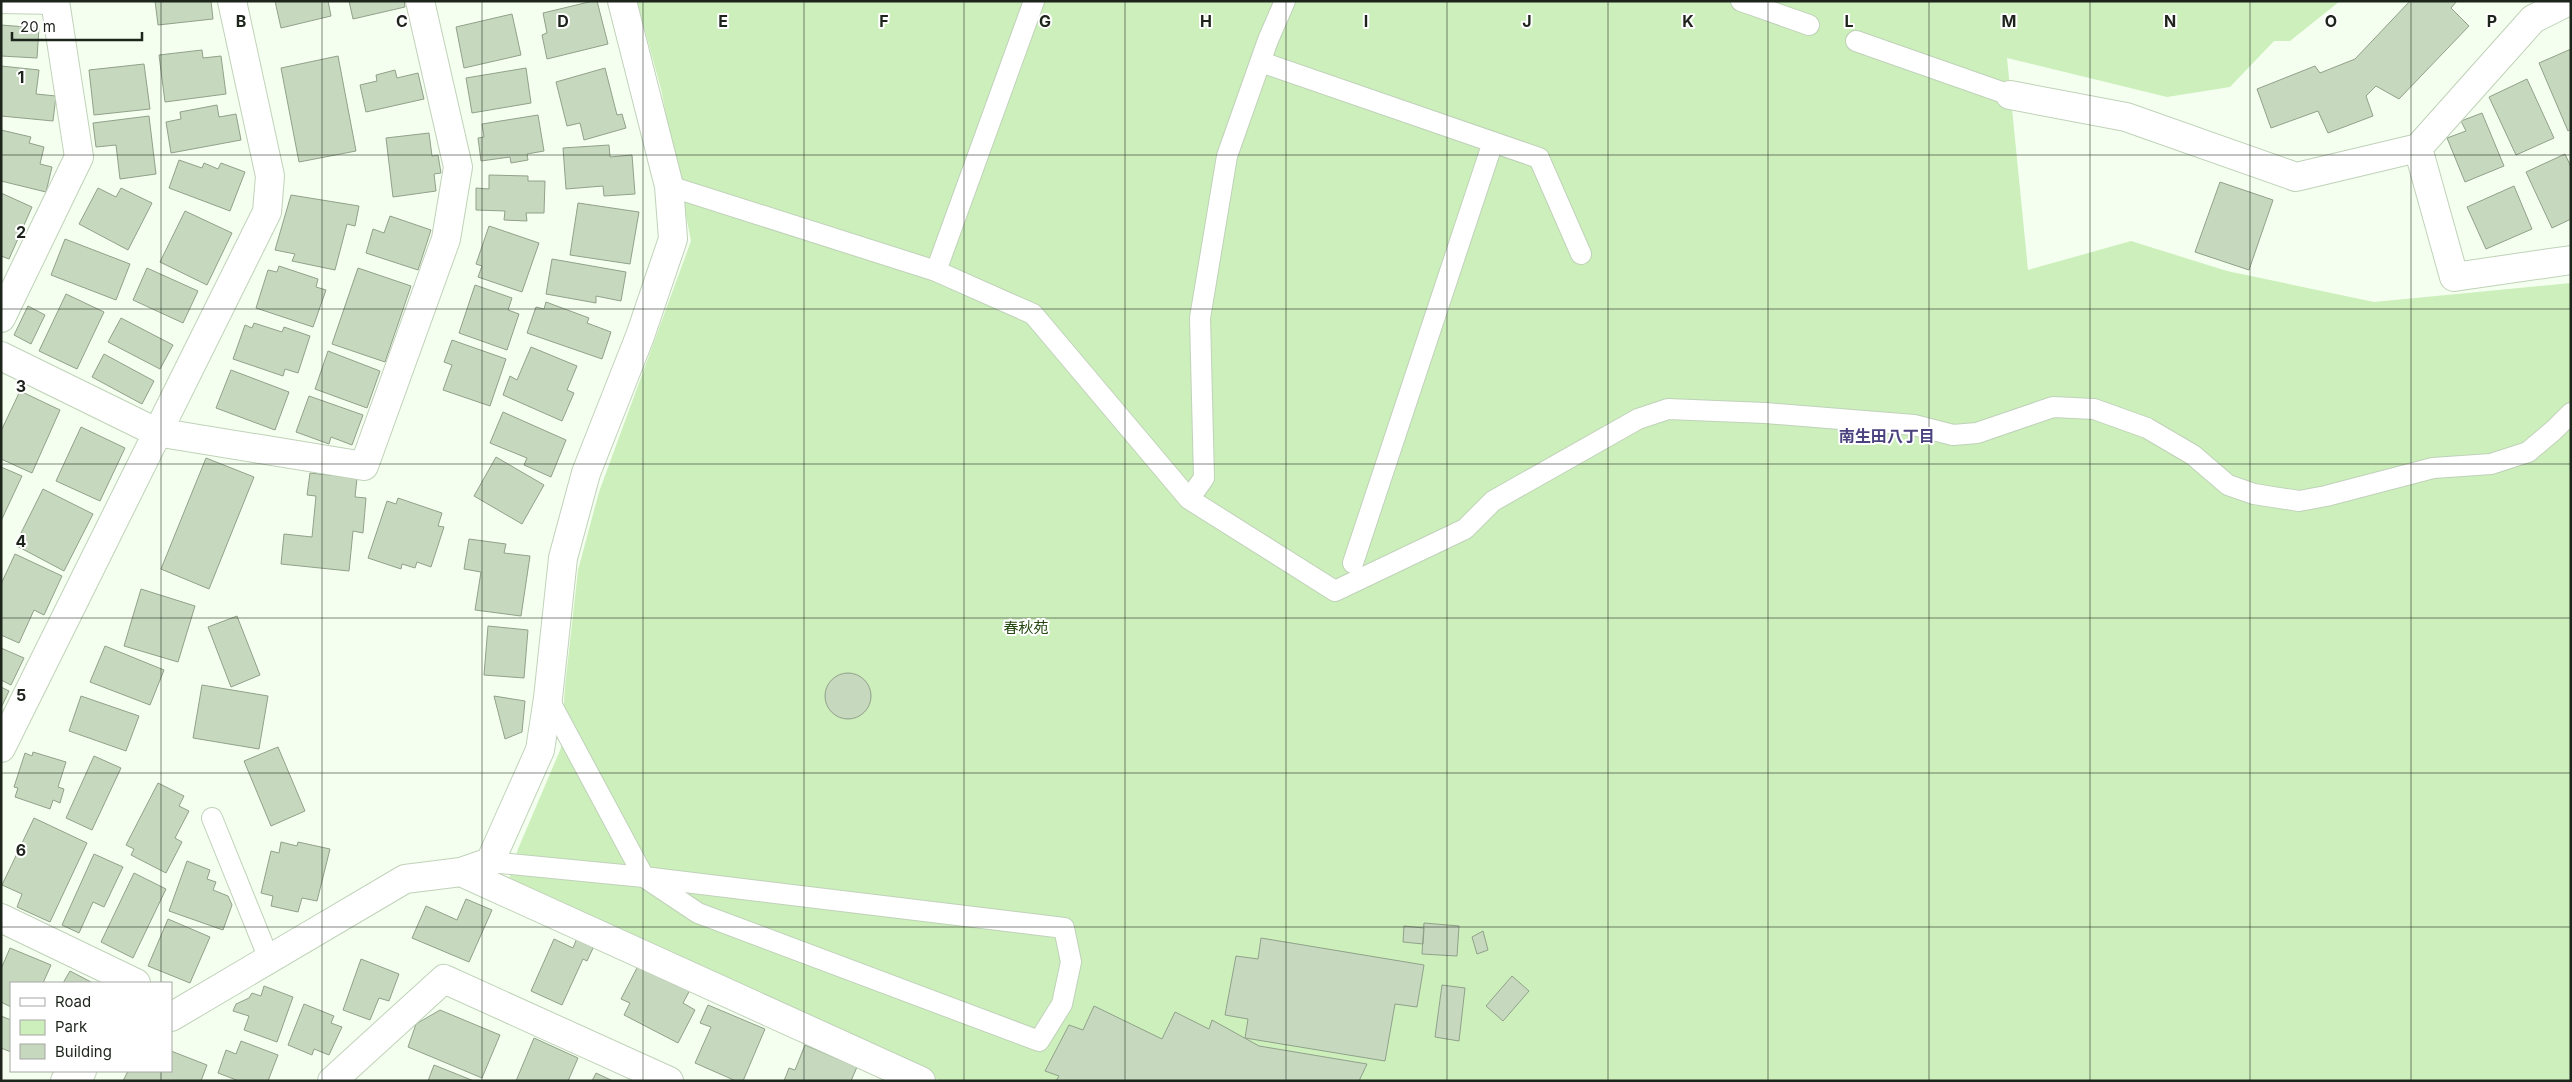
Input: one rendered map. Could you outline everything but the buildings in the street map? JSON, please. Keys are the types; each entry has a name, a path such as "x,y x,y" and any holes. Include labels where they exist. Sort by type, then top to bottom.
{"street":[{"path":"1,748 156,432 267,212 270,176 232,1"},
{"path":"1,356 156,432 364,466 446,239 458,167 420,1"},
{"path":"176,1009 269,959 405,879 461,872 490,862 540,750 548,698 563,558 586,474 640,336 672,239 669,186 622,1"},
{"path":"2010,94 2126,117 2296,177 2418,148 2527,10 2569,1"},
{"path":"1,318 79,158 56,3"},
{"path":"2418,148 2454,277 2571,260"},
{"path":"461,872 921,1081"},
{"path":"1,918 134,982"},
{"path":"332,1081 444,980 669,1081"},
{"path":"65,1081 80,1072"}],"lane":[{"path":"936,272 1034,1"},
{"path":"1189,499 1204,478 1200,318 1227,156 1285,1"},
{"path":"1741,1 1810,25"},
{"path":"1,2 56,3"},
{"path":"1856,41 2010,94"},
{"path":"1261,62 1539,158 1581,254"},
{"path":"1353,563 1493,142"},
{"path":"669,186 936,272 1033,314 1189,499 1334,591 1465,529 1493,501 1638,419 1668,410 1765,413 1914,425 1953,435 1977,433 2053,407 2094,409 2147,428 2193,455 2228,486 2254,494 2299,501 2326,496 2433,468 2491,464 2528,452 2571,413"},
{"path":"490,862 644,876 1064,928 1071,962 1062,1004 1039,1042 698,914 644,876 548,698"},
{"path":"212,818 269,959"}],"green space":[{"name":"春秋苑","path":"637,1 2340,1 2290,41 2274,41 2230,87 2167,97 2007,58 2028,270 2131,241 2227,271 2374,302 2571,283 2571,1081 941,1081 507,885 518,849 561,748 565,686 578,570 599,492 691,241 661,89"}],"district":[{"name":"南生田八丁目","path":"1887,436"}]}
